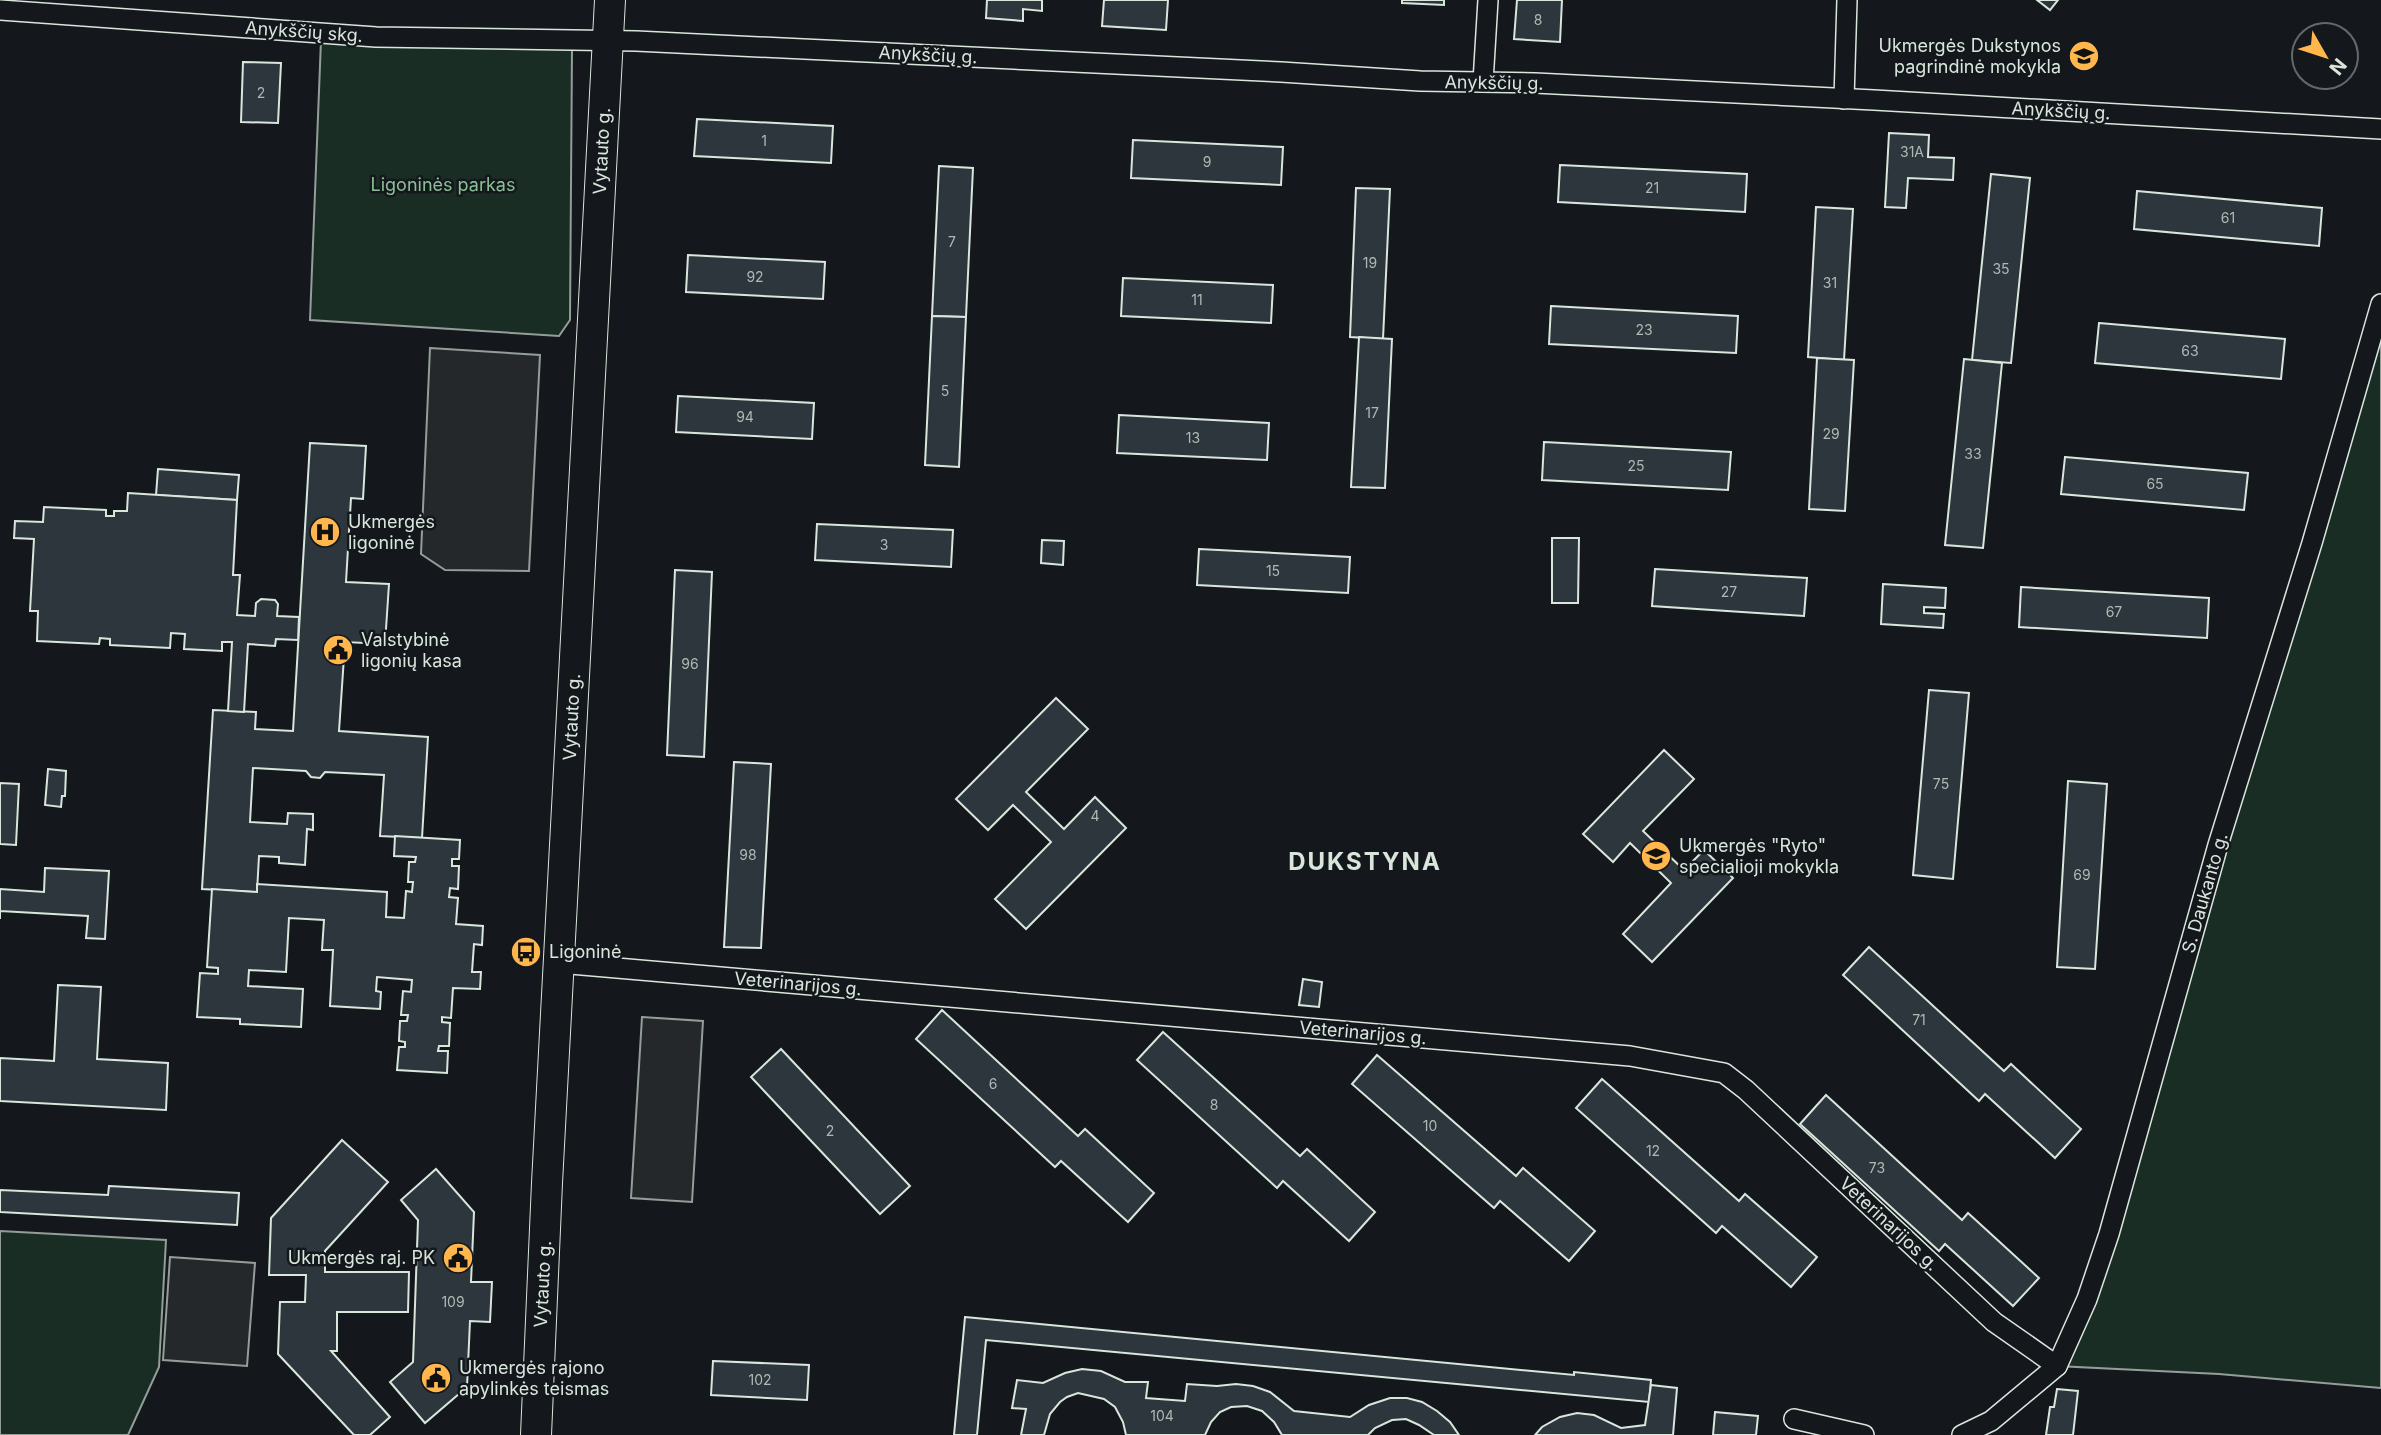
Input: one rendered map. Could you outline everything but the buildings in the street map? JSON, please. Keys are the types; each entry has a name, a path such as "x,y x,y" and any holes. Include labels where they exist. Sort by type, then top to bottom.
{"main road":[{"name":"Vytauto g.","path":"536,1435 610,0"}],"street":[{"path":"1483,82 1488,0"},
{"path":"1844,99 1847,0"},
{"name":"Anykščių skg.","path":"0,10 376,37 608,40"},
{"name":"Anykščių g.","path":"608,40 1420,81 1844,99 2381,130"},
{"name":"S. Daukanto g.","path":"1962,1435 1991,1421 2057,1366 2087,1299 2109,1234 2218,845 2312,543 2381,304"},
{"name":"Veterinarijos g.","path":"559,963 1630,1056 1724,1073 1746,1090 1994,1322 2057,1366"},
{"path":"1794,1419 1864,1435"}],"green space":[{"name":"Ligoninės parkas","path":"321,40 572,49 570,320 559,336 310,320"},
{"path":"2381,304 2381,1388 2219,1374 2057,1366 2087,1299"},
{"path":"0,1231 166,1240 159,1367 128,1435 0,1435"}],"shaded area":[{"path":"430,348 540,355 529,571 445,570 421,554"},
{"path":"642,1017 703,1021 692,1202 631,1198"},
{"path":"170,1257 255,1263 247,1366 163,1360"}],"place":[{"name":"Ukmergės Dukstynos pagrindinė mokykla","path":"2084,56"},
{"name":"Ukmergės ligoninė","path":"325,532"},
{"name":"Valstybinė ligonių kasa","path":"338,650"},
{"name":"Ukmergės \"Ryto\" specialioji mokykla","path":"1656,856"},
{"name":"Ligoninė","path":"526,952"},
{"name":"Ukmergės raj. PK","path":"458,1258"},
{"name":"Ukmergės rajono apylinkės teismas","path":"436,1378"}],"district":[{"name":"DUKSTYNA","path":"1365,862"}]}
